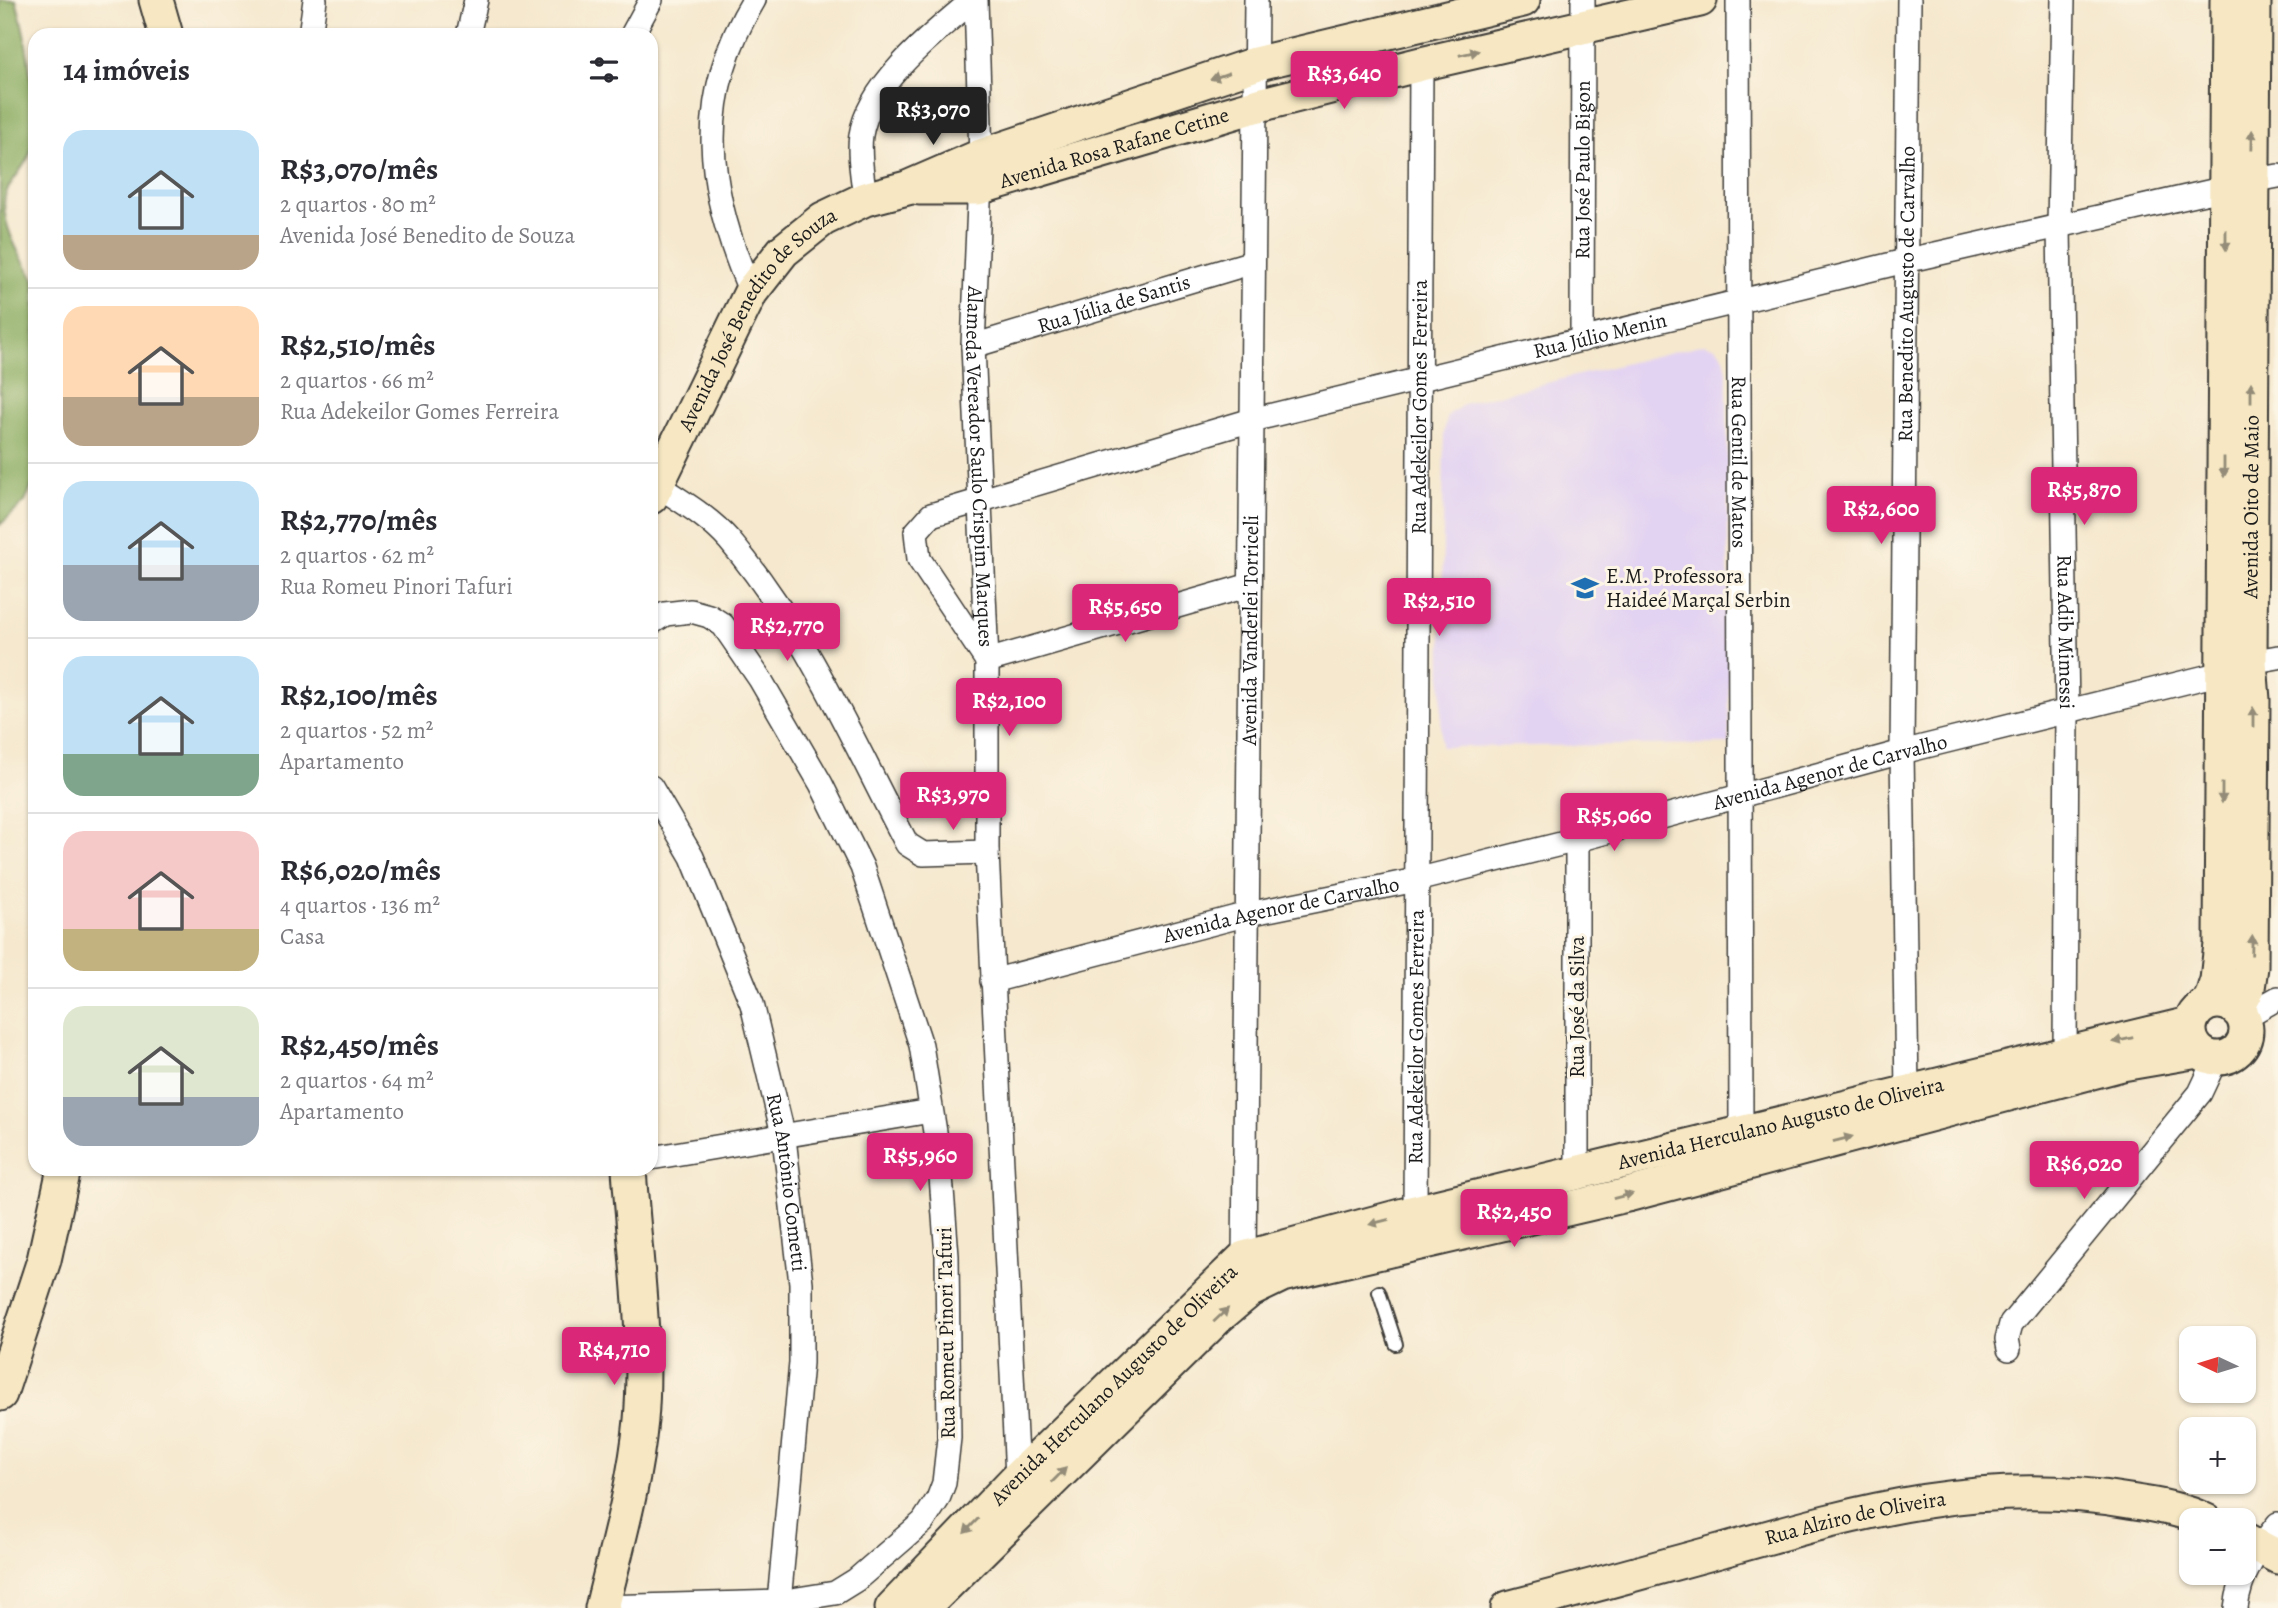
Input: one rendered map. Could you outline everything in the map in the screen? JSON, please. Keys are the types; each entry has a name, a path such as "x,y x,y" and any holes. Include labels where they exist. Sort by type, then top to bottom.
{"street":[{"path":"156,0 164,28"},
{"path":"311,28 315,0"},
{"path":"470,28 476,0"},
{"path":"636,28 651,0"},
{"path":"751,292 722,215 715,180 712,116 717,86 738,26 754,0"},
{"path":"865,200 861,134 871,104 917,48 974,0"},
{"name":"Alameda Vereador Saulo Crispim Marques","path":"974,0 981,156 973,346 987,661 987,852 1017,1478"},
{"name":"Avenida Vanderlei Torriceli","path":"1244,1258 1256,0"},
{"name":"Avenida Rosa Rafane Cetine","path":"981,156 1255,64 1523,0"},
{"name":"Avenida Rosa Rafane Cetine","path":"978,188 1255,106 1421,64 1583,13 1700,0"},
{"name":"Rua Gentil de Matos","path":"1738,0 1741,301 1741,1133"},
{"name":"Rua Benedito Augusto de Carvalho","path":"1907,1093 1902,752 1909,0"},
{"name":"Rua Adib Mimessi","path":"2063,0 2059,227 2067,711 2065,1054"},
{"name":"Avenida Oito de Maio","path":"2227,0 2252,181"},
{"name":"Avenida Oito de Maio","path":"2216,1027 2217,980 2250,664 2255,0"},
{"name":"Rua José Paulo Bigon","path":"1582,340 1583,13"},
{"name":"Rua Adekeilor Gomes Ferreira","path":"1415,1212 1421,64"},
{"name":"Avenida José Benedito de Souza","path":"658,482 751,292 783,251 823,219 865,200 907,188 981,156"},
{"name":"Rua Júlio Menin","path":"987,661 919,559 915,546 916,532 931,515 1252,420 1905,261 2252,181"},
{"name":"Avenida José Benedito de Souza","path":"907,188 978,188"},
{"name":"Rua Júlia de Santis","path":"973,346 1253,262"},
{"path":"658,493 707,519 728,539 759,580 797,636 907,844 923,854 987,852"},
{"path":"987,661 1251,586"},
{"name":"Rua Romeu Pinori Tafuri","path":"602,1607 779,1602 835,1593 856,1580 923,1522 938,1499 944,1483 949,1438 947,1256 940,1163 921,1045 862,867 821,783 760,679 723,625 709,616 691,611 665,614 658,618"},
{"name":"Avenida Agenor de Carvalho","path":"992,981 1248,914 1416,880 1577,840 1741,798 1902,752 2250,664"},
{"name":"Rua Antônio Cometti","path":"658,799 692,858 752,1004 784,1138 801,1283 801,1363 779,1602"},
{"name":"Rua José da Silva","path":"1577,840 1577,1173"},
{"path":"2009,1349 2007,1339 2011,1324 2200,1093 2216,1027 2278,998"},
{"name":"Avenida Herculano Augusto de Oliveira","path":"892,1608 1017,1478 1244,1258 1415,1212 2065,1054 2216,1027"},
{"name":"Avenida Herculano Augusto de Oliveira","path":"923,1608 1219,1316 1249,1291 1282,1275 1627,1195 2122,1064 2216,1027"},
{"path":"658,1157 784,1138 931,1111"},
{"path":"0,1394 44,1260 62,1176"},
{"path":"602,1607 619,1545 641,1418 641,1351 629,1176"},
{"path":"1244,1258 1244,1278 1249,1291"},
{"name":"Rua Alziro de Oliveira","path":"1508,1608 1830,1520 1927,1499 2005,1493 2084,1493 2159,1506 2179,1512"},
{"path":"2236,1608 2240,1584 2265,1542"}],"lane":[{"path":"1379,1292 1396,1344"}],"shaded area":[{"name":"E.M. Professora Haideé Marçal Serbin","path":"1704,344 1716,347 1724,357 1727,372 1729,744 1441,747 1444,431 1448,415 1466,403"}],"green space":[{"path":"0,0 16,0 28,61 28,157 7,190 4,206 13,240 28,269 28,495 25,502 0,525"}],"place":[{"name":"E.M. Professora Haideé Marçal Serbin","path":"1585,588"}]}
